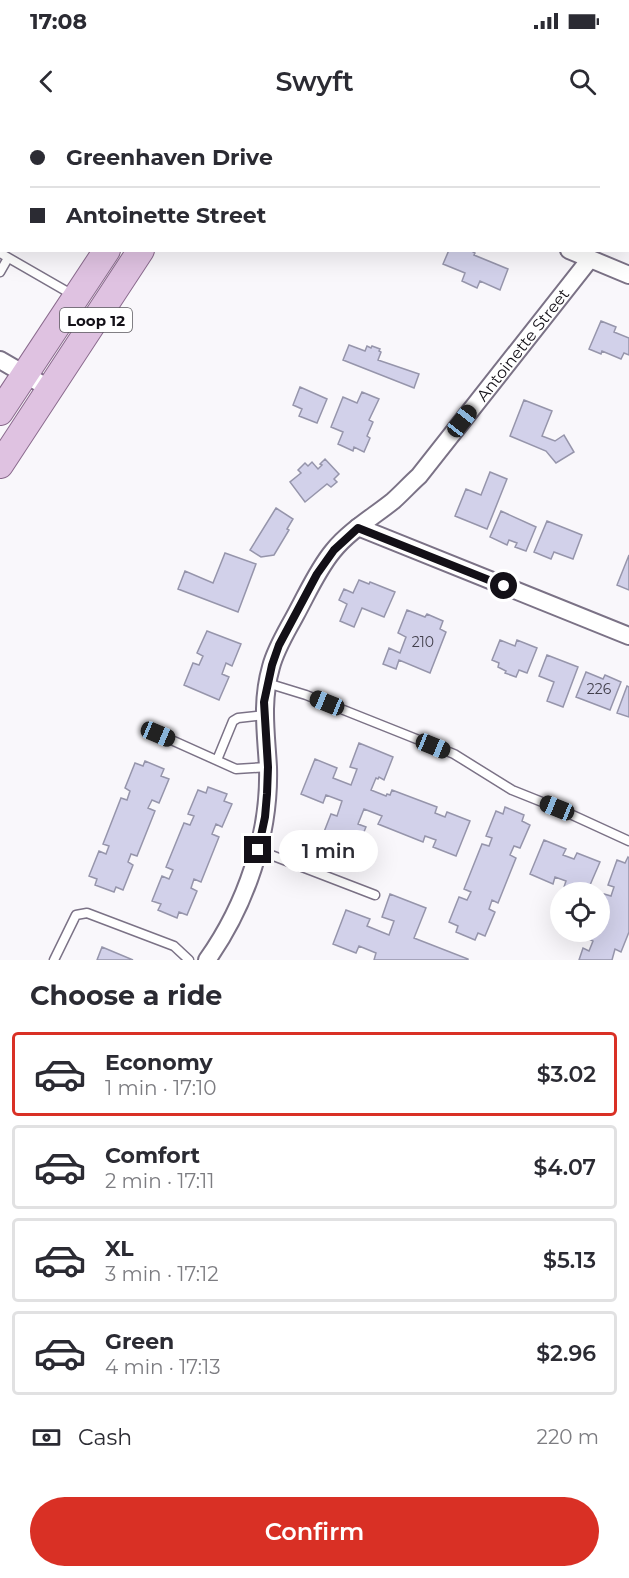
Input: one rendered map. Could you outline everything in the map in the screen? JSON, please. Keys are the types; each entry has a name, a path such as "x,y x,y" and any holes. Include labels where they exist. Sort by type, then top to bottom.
{"main road":[{"name":"Loop 12","path":"0,412 106,252"},
{"name":"Loop 12","path":"0,465 140,252"}],"street":[{"path":"574,252 629,275"},
{"name":"Antoinette Street","path":"207,960 222,939 241,902 258,850 267,794 268,767 264,716 267,683 279,645 317,574 334,550 419,476 590,259"},
{"path":"0,360 50,389"},
{"path":"358,528 629,636"}],"lane":[{"path":"0,272 4,255 76,297"},
{"path":"267,683 306,695 454,754 512,790 629,841"},
{"path":"217,760 233,722 238,718 264,716"},
{"path":"158,734 236,769 268,767"},
{"path":"258,850 375,895"},
{"path":"54,960 76,915 87,913 174,946 189,960"}],"building":[{"path":"448,252 473,252 474,255 508,269 500,290 480,281 477,288 462,281 465,273 443,264"},
{"path":"601,321 616,327 614,332 629,338 629,355 624,353 621,359 602,351 601,354 589,349"},
{"path":"349,345 365,351 367,346 380,349 378,360 419,374 414,388 343,360"},
{"path":"300,387 327,399 317,423 299,416 302,409 293,405"},
{"path":"362,392 379,399 369,420 373,422 364,452 354,447 353,451 338,444 343,432 331,427 343,397 357,403"},
{"path":"524,400 552,411 542,436 555,441 564,435 574,452 556,463 546,451 510,436"},
{"path":"325,459 339,474 334,479 337,482 331,487 327,484 305,502 290,482 301,473 298,470 305,463 308,466 312,462 318,469"},
{"path":"490,472 507,479 487,529 455,516 466,489 481,495"},
{"path":"276,508 293,519 274,555 261,557 250,550"},
{"path":"501,511 536,527 526,551 515,547 517,543 509,540 507,545 490,537"},
{"path":"547,521 582,535 573,559 554,552 551,559 534,552"},
{"path":"225,553 256,564 238,612 178,589 185,571 213,583"},
{"path":"629,555 629,590 617,585"},
{"path":"359,580 395,592 384,617 362,608 354,627 340,621 347,604 339,600 344,589 353,593"},
{"path":"407,610 425,617 427,614 443,621 440,629 446,632 430,673 399,660 396,669 383,664 389,648 400,653 406,637 398,633"},
{"path":"207,631 241,644 232,666 226,663 222,674 229,677 219,700 184,685 193,663 199,665 203,656 197,653"},
{"path":"500,640 515,646 517,640 537,648 527,673 519,670 516,677 505,673 506,671 498,667 499,663 492,660"},
{"path":"547,655 578,667 563,707 547,701 554,682 539,676"},
{"path":"586,672 603,679 605,675 621,682 610,710 576,697"},
{"path":"627,686 629,687 629,717 617,713"},
{"path":"359,743 393,757 384,780 376,778 371,790 386,796 390,795 392,790 437,807 435,813 445,817 447,812 470,821 456,856 433,847 436,840 425,836 423,842 378,824 382,816 364,809 358,824 366,827 356,851 322,837 331,814 337,816 342,801 326,795 323,803 301,794 315,759 337,768 333,778 351,785 357,769 350,767"},
{"path":"145,761 164,769 161,776 169,779 159,803 152,800 148,808 155,811 137,856 131,854 128,862 133,865 123,890 116,887 114,892 95,885 97,879 89,876 99,851 106,854 109,846 103,844 121,798 127,800 130,791 125,788 135,763 143,766"},
{"path":"208,787 227,794 224,801 232,804 222,827 216,824 212,834 219,837 201,882 194,879 191,888 197,891 187,915 179,912 177,918 158,910 161,904 152,901 162,876 169,879 173,870 166,867 184,823 190,825 194,816 188,814 198,790 206,793"},
{"path":"505,807 524,815 522,821 530,825 520,848 514,846 510,855 516,858 498,903 492,900 489,909 495,912 485,936 478,933 475,940 456,932 458,926 449,922 459,897 467,900 471,892 464,889 482,844 489,846 492,838 486,836 496,811 503,814"},
{"path":"544,840 566,849 563,855 574,859 577,853 600,862 591,882 566,882 555,877 554,882 550,883 530,874"},
{"path":"628,857 629,932 621,952 615,949 612,960 579,960 583,948 589,951 593,942 610,942 610,896 614,887 610,886 609,882 617,860 625,863"},
{"path":"390,894 426,908 414,938 468,960 374,960 376,953 359,946 356,953 333,944 346,910 370,919 367,926 389,935 394,921 382,917"},
{"path":"102,947 133,960 97,960"}],"route":[{"path":"258,850 267,794 268,767 264,702 267,683 279,645 317,574 334,550 358,528 504,586"}]}
